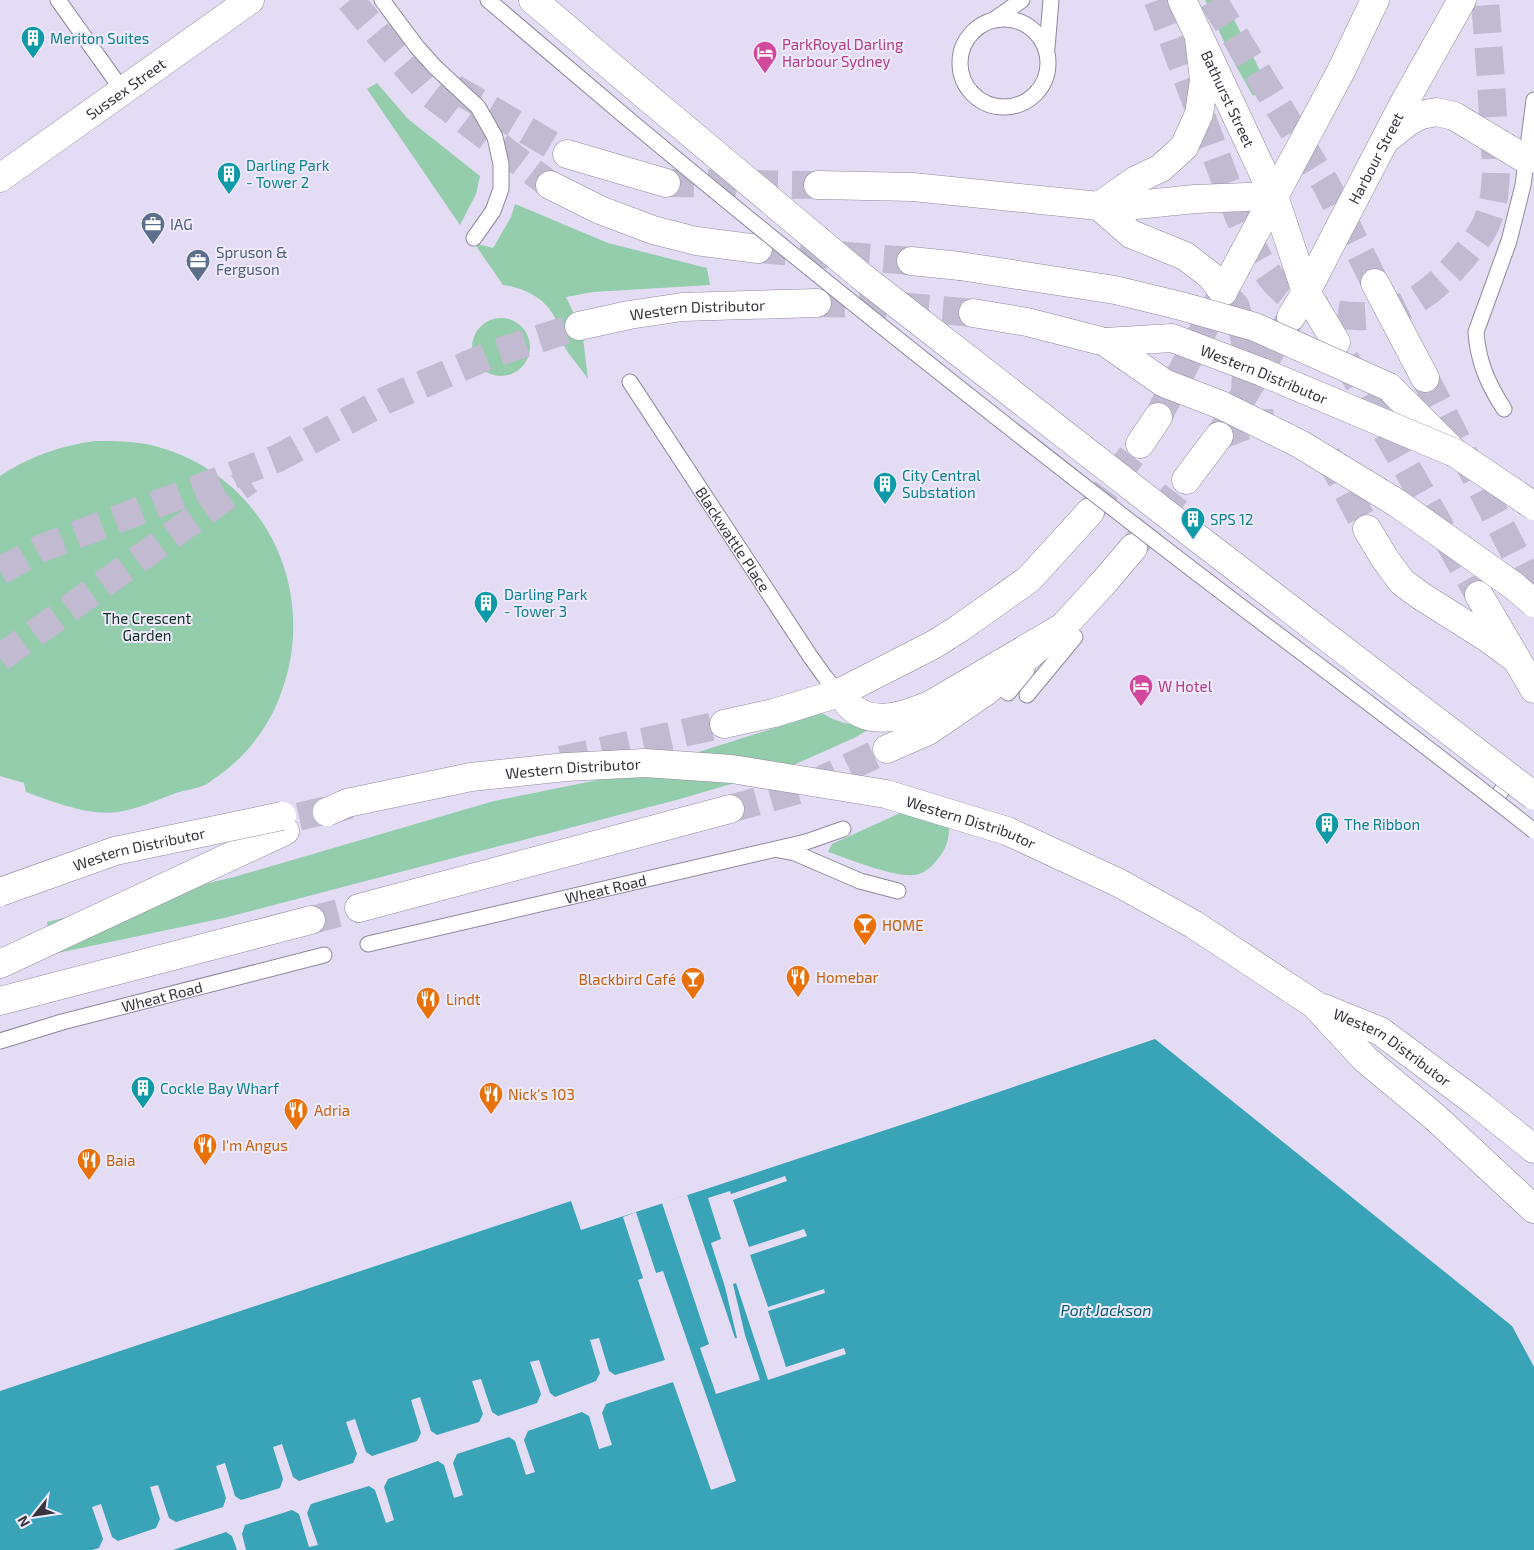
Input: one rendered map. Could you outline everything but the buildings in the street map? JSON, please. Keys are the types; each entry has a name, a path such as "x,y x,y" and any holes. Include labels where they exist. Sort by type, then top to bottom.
{"main road":[{"name":"Sussex Street","path":"0,178 250,0"},
{"path":"533,0 860,276 1534,796"},
{"name":"Bathurst Street","path":"1182,0 1274,196 1306,292 1336,342"},
{"path":"1100,206 1131,234 1185,256 1211,276 1223,292 1341,71 1376,0"},
{"name":"Harbour Street","path":"1291,317 1462,0"},
{"path":"1100,206 1136,180 1161,168 1184,147 1199,114 1204,80 1199,38"},
{"path":"1385,140 1421,115 1437,112 1454,116 1506,146 1528,179"},
{"path":"567,154 666,183"},
{"path":"550,185 600,210 653,230 696,241 758,249"},
{"path":"818,185 913,187 1100,206 1126,206 1195,199 1274,196"},
{"path":"911,262 960,266 1114,290 1181,306 1255,327 1389,387 1455,452"},
{"path":"1376,282 1425,378"},
{"name":"Western Distributor","path":"579,326 629,315 682,307 817,303"},
{"name":"Western Distributor","path":"973,313 1027,322 1105,342 1172,338 1262,372 1455,452 1534,506"},
{"path":"1105,342 1164,382 1221,405 1300,444 1397,503 1514,586 1534,603"},
{"path":"1140,444 1158,417"},
{"path":"1186,480 1219,436"},
{"path":"724,724 774,713 839,693 933,645 1029,579 1090,512"},
{"path":"1367,529 1385,559 1402,582 1516,659"},
{"path":"887,749 928,731 1069,632 1133,548"},
{"path":"1479,595 1534,689"},
{"path":"839,693 855,710 875,717 912,713 1069,632"},
{"name":"Western Distributor","path":"333,808 472,777 566,767 645,763 732,770 886,794 1007,831 1119,883 1193,924 1314,1004 1380,1031 1478,1104 1534,1149"},
{"path":"359,908 730,809"},
{"name":"Western Distributor","path":"0,892 115,850 283,824 0,964"},
{"path":"0,1001 311,920"},
{"path":"1314,1004 1365,1059 1436,1118 1534,1209"}],"lane":[{"path":"58,0 123,91"},
{"path":"382,0 417,47 435,67 478,107 495,138 501,164 500,189 493,211 474,238"},
{"path":"488,0 778,244 1187,566 1534,831"},
{"path":"1022,0 995,19 980,26 969,36 962,49 960,63 962,77 969,90 981,101 995,107 1011,108 1026,103 1039,92 1046,79 1049,64 1047,48 1051,0"},
{"path":"995,19 1011,19 1026,24 1038,34 1047,48"},
{"path":"1504,409 1489,384 1477,347 1476,332 1528,179 1534,100"},
{"name":"Blackwattle Place","path":"630,382 815,663 839,693"},
{"path":"1008,693 1069,632"},
{"path":"1027,695 1069,632"},
{"path":"1495,800 1511,777"},
{"name":"Wheat Road","path":"368,944 806,842 843,829"},
{"path":"776,849 795,853 860,881 898,891"},
{"name":"Wheat Road","path":"0,1041 71,1020 324,955"}],"green space":[{"path":"1205,0 1224,0 1268,86 1253,96 1231,57"},
{"path":"377,83 408,119 480,176 476,194 460,225 367,89"},
{"path":"515,204 608,243 707,268 710,285 593,292 566,297 583,338 588,379 563,345 556,320 547,306 527,292 503,285 474,243 493,248 511,217"},
{"path":"501,318 517,323 525,331 530,347 525,363 517,371 501,376 485,371 477,363 472,347 477,331 485,323"},
{"name":"The Crescent Garden","path":"95,441 151,445 192,460 227,483 255,512 276,547 289,585 293,625 289,667 275,708 258,737 243,755 217,777 198,788 176,793 133,809 107,813 83,810 48,800 26,792 24,783 0,776 0,476 34,457 70,446"},
{"path":"822,713 840,722 873,727 854,738 789,767 680,799 224,918 53,954 47,922 234,877 494,801 632,773"},
{"path":"931,799 949,818 949,830 943,851 932,866 924,872 914,875 894,873 828,852 832,844"}],"water":[{"name":"Port Jackson","path":"1155,1039 1512,1326 1534,1367 1534,1550 0,1550 0,1391 571,1201 581,1230"}],"pier":[{"path":"785,1176 787,1181 733,1200 749,1247 804,1229 807,1236 750,1255 768,1307 824,1289 825,1293 768,1311 786,1367 844,1348 846,1354 768,1380 736,1283 733,1284 745,1335 760,1380 716,1394 700,1348 709,1344 662,1203 687,1195 735,1338 737,1338 725,1287 711,1243 721,1239 708,1198 730,1191 731,1194"},
{"path":"636,1212 656,1273 663,1271 736,1481 711,1490 673,1382 606,1404 602,1413 612,1445 599,1449 589,1416 582,1412 528,1431 524,1440 535,1472 526,1475 515,1441 509,1437 457,1454 453,1463 463,1495 454,1498 444,1465 438,1461 388,1479 384,1487 394,1520 386,1523 375,1490 369,1486 311,1504 307,1513 318,1545 309,1547 299,1514 292,1510 245,1525 242,1534 246,1550 237,1550 232,1536 226,1532 173,1550 92,1550 99,1548 103,1539 92,1507 101,1504 112,1537 118,1541 156,1528 160,1519 150,1487 158,1485 169,1518 176,1522 223,1507 226,1498 216,1466 225,1463 235,1496 241,1500 280,1488 283,1479 273,1447 282,1444 293,1477 299,1481 353,1463 357,1454 346,1422 355,1419 366,1452 372,1456 417,1441 421,1433 411,1400 420,1397 431,1431 437,1435 479,1422 483,1414 472,1381 481,1379 492,1412 498,1416 537,1403 541,1394 530,1362 539,1360 550,1393 555,1397 596,1381 600,1373 590,1340 599,1338 609,1371 615,1375 665,1360 638,1280 643,1278 623,1217"}],"tunnel":[{"path":"350,0 428,92 550,185"},
{"path":"1158,0 1239,217 1263,267 1284,291 1308,306 1336,314 1356,316 1374,315 1391,311 1407,305 1422,296 1450,272 1481,234 1486,224 1492,208 1496,169 1485,0"},
{"path":"1213,0 1327,186 1375,283"},
{"path":"454,88 567,154"},
{"path":"666,183 818,185"},
{"path":"758,249 911,261"},
{"path":"1223,292 1236,307 1247,348 1245,394"},
{"path":"1158,417 1222,294"},
{"path":"817,303 878,304 973,313"},
{"path":"1219,436 1291,318"},
{"path":"0,571 42,548 278,458 386,400 495,353 579,326"},
{"path":"1345,359 1479,595"},
{"path":"1425,378 1534,591"},
{"path":"1219,436 1250,424 1274,423"},
{"path":"1090,512 1140,444"},
{"path":"1327,456 1367,529"},
{"path":"0,658 249,480"},
{"path":"1133,548 1186,480"},
{"path":"561,760 724,724"},
{"path":"730,809 802,789 887,749"},
{"path":"258,826 350,805"},
{"path":"311,920 359,908"}],"place":[{"name":"Meriton Suites","path":"33,59"},
{"name":"ParkRoyal Darling Harbour Sydney","path":"765,74"},
{"name":"Darling Park - Tower 2","path":"229,195"},
{"name":"IAG","path":"153,245"},
{"name":"Spruson & Ferguson","path":"198,282"},
{"name":"City Central Substation","path":"885,505"},
{"name":"SPS 12","path":"1193,540"},
{"name":"Darling Park - Tower 3","path":"486,624"},
{"name":"W Hotel","path":"1141,707"},
{"name":"The Ribbon","path":"1327,845"},
{"name":"HOME","path":"865,946"},
{"name":"Homebar","path":"798,998"},
{"name":"Blackbird Café","path":"693,1000"},
{"name":"Lindt","path":"428,1020"},
{"name":"Cockle Bay Wharf","path":"143,1109"},
{"name":"Nick's 103","path":"491,1115"},
{"name":"Adria","path":"296,1131"},
{"name":"I'm Angus","path":"205,1166"},
{"name":"Baia","path":"89,1181"}]}
